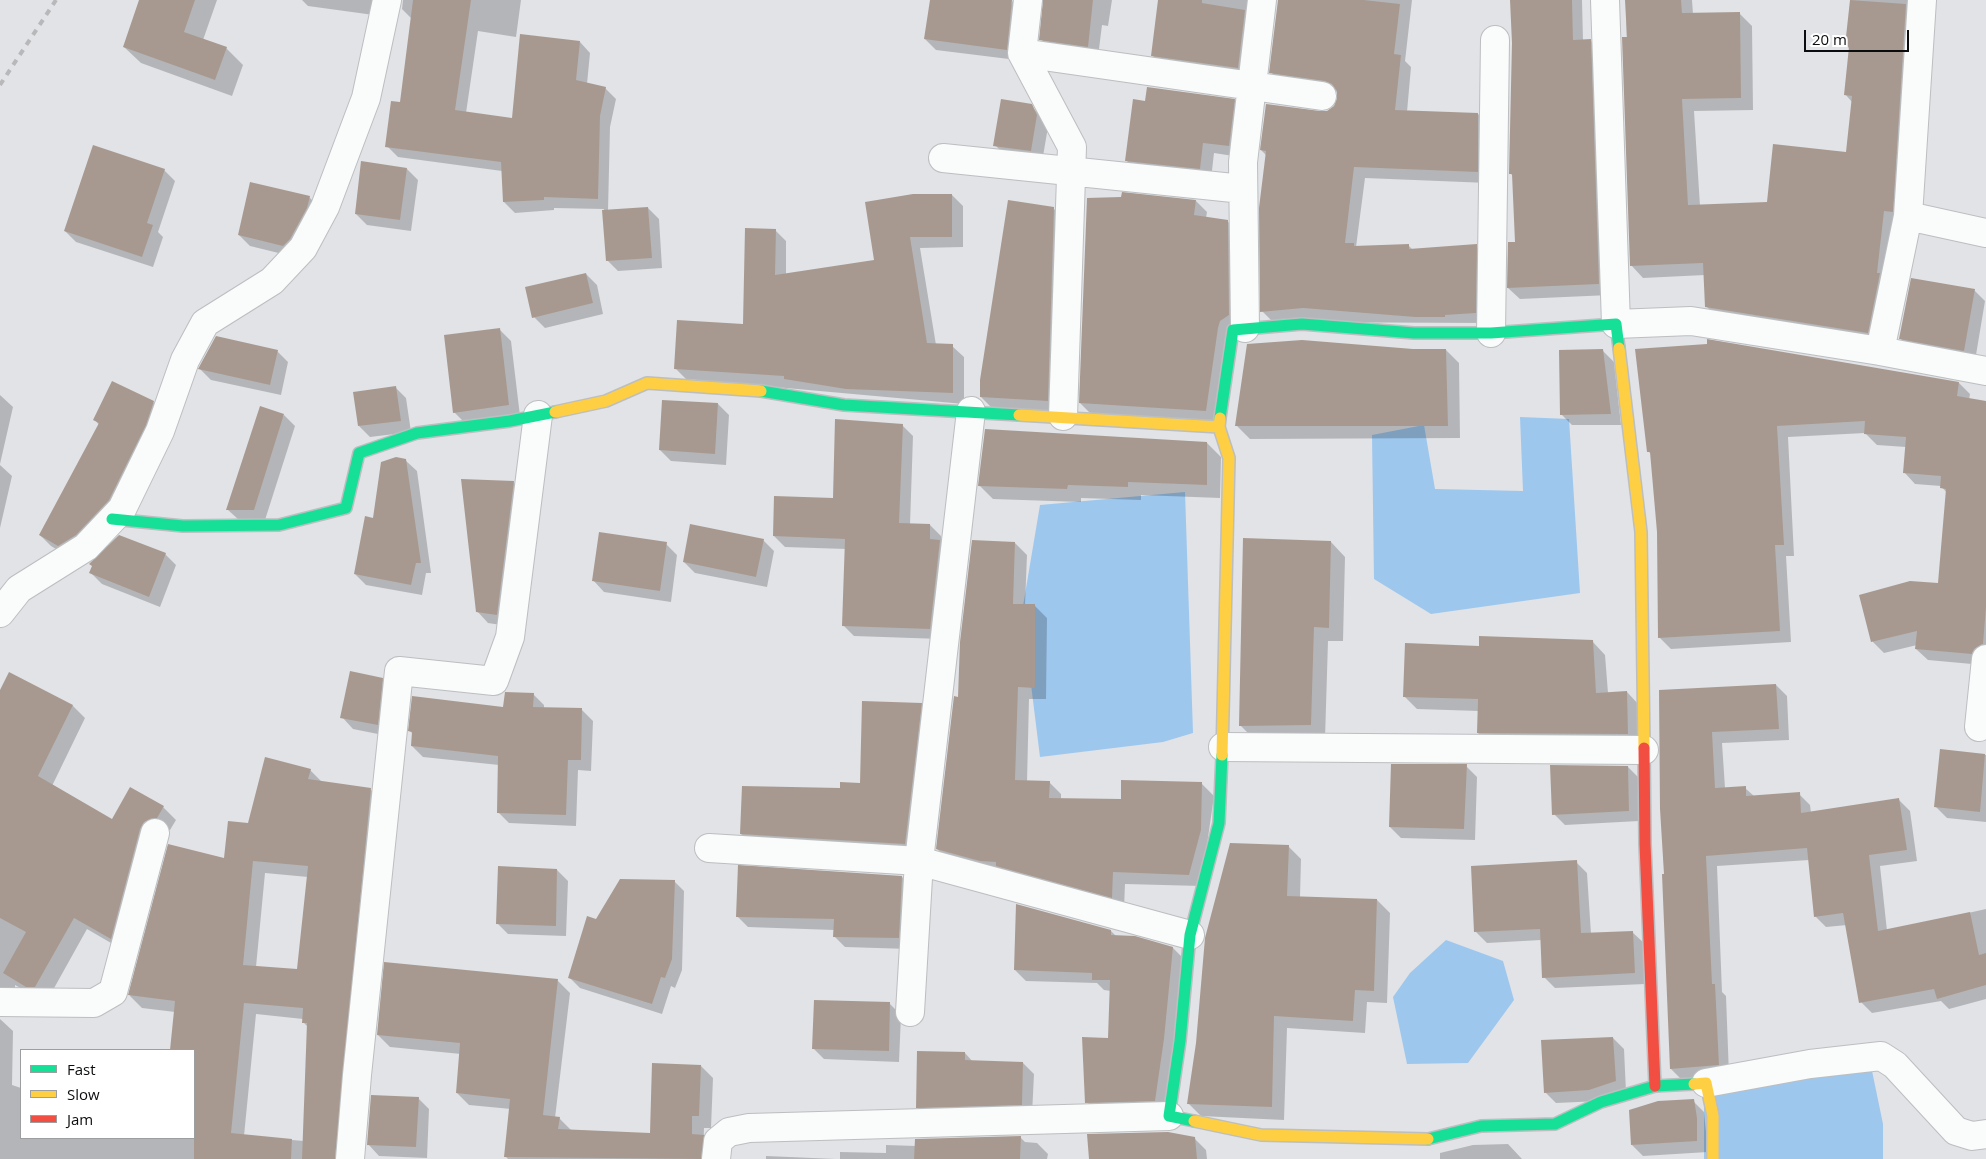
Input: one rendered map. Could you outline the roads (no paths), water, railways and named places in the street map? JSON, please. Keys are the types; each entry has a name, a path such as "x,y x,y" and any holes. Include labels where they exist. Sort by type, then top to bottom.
{"street":[{"path":"2,608 19,589 86,546 122,509 160,431 185,360 205,323 272,281 303,248 320,215 366,98 387,0"},
{"path":"1028,0 1022,53 1072,147 1062,416"},
{"path":"1245,328 1243,162 1262,0"},
{"path":"1605,0 1616,324 1641,532 1644,750 1655,1086"},
{"path":"1880,351 1908,216 1922,0"},
{"path":"1491,333 1495,40"},
{"path":"1022,53 1322,96"},
{"path":"943,158 1243,190"},
{"path":"1908,216 1986,233"},
{"path":"1169,1116 1180,1041 1190,935 1219,823 1223,746 1229,458 1219,427 1233,330 1302,324 1414,333 1491,333 1691,321 1880,351 1986,371"},
{"path":"112,519 183,526 279,525 346,508 359,453 417,433 510,421 606,400 647,383 750,389 844,405 1062,416 1219,427"},
{"path":"910,1012 919,861 971,411"},
{"path":"350,1159 399,671 494,681 510,636 538,415"},
{"path":"1979,727 1986,659"},
{"path":"1223,746 1644,750"},
{"path":"0,1002 94,1003 112,992 155,833"},
{"path":"709,848 919,861 1190,935"},
{"path":"716,1159 718,1141 729,1132 749,1128 1169,1116 1261,1135 1426,1139 1481,1126 1555,1124 1601,1102 1655,1086 1706,1083 1810,1064 1881,1056 1895,1065 1956,1131 1972,1136 1986,1134"},
{"path":"1706,1083 1713,1116 1713,1159"}],"water":[{"path":"1520,417 1569,419 1580,593 1431,614 1374,579 1372,435 1424,425 1435,489 1523,491"},
{"path":"1185,492 1193,733 1163,742 1040,757 1022,612 1040,505"},
{"path":"1446,940 1503,961 1514,1000 1468,1063 1407,1064 1393,997 1410,973"},
{"path":"1871,1066 1883,1124 1883,1159 1704,1159 1704,1085"}],"railway":[{"path":"0,85 56,0"}]}
